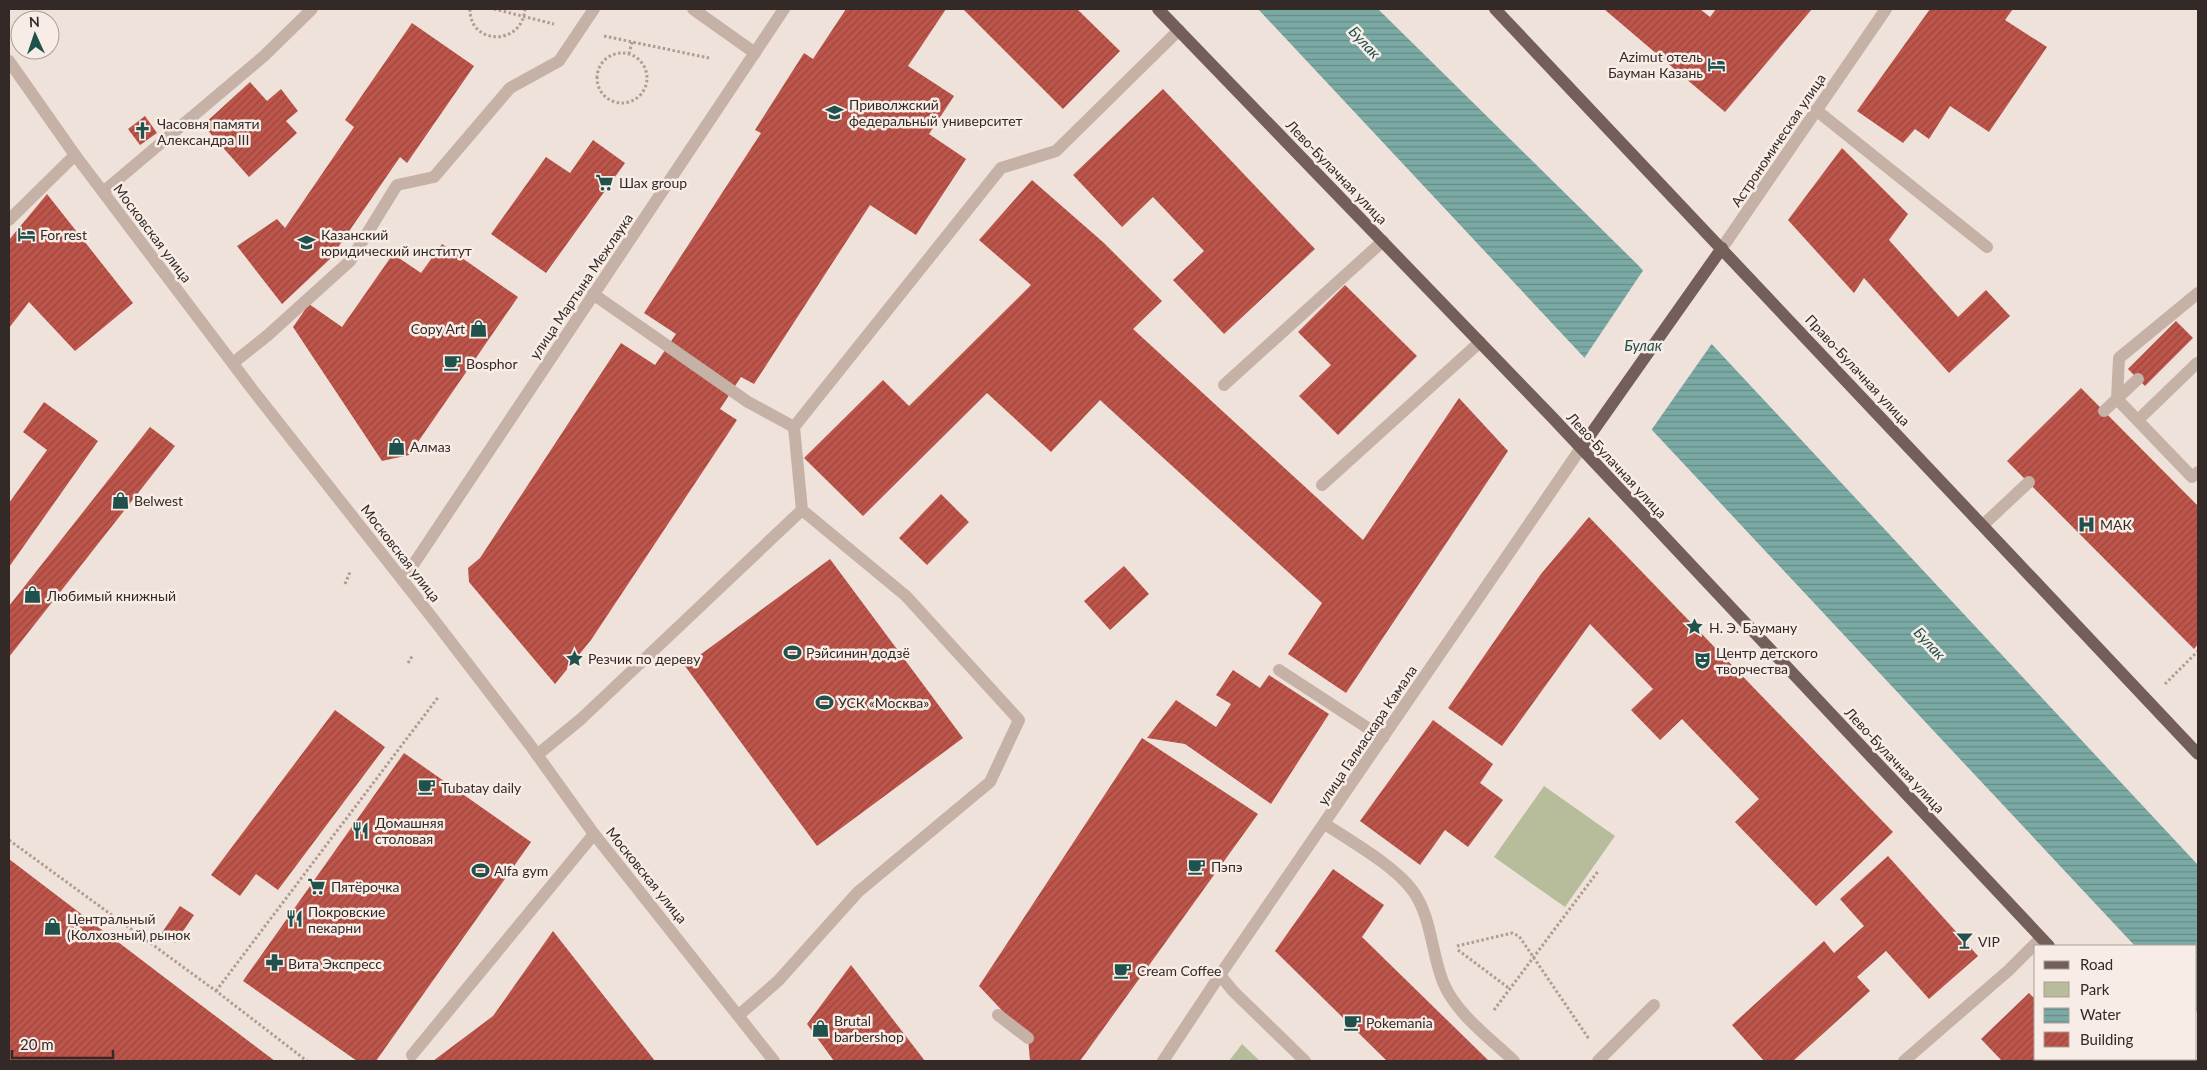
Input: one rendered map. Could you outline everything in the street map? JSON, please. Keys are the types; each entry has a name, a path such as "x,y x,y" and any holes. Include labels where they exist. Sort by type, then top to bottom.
{"main road":[{"name":"Лево-Булачная улица","path":"1158,9 1581,448 2045,942"},
{"name":"Право-Булачная улица","path":"1495,9 2198,754"},
{"name":"Астрономическая улица","path":"1596,426 1722,248"},
{"name":"улица Галиаскара Камала","path":"1581,448 1596,426"}],"street":[{"path":"103,192 264,56 312,9"},
{"path":"233,363 268,335 350,261 397,185 434,177 510,88 559,61 594,9"},
{"path":"692,9 755,53"},
{"name":"улица Мартына Межлаука","path":"403,580 784,9"},
{"name":"Астрономическая улица","path":"1722,248 1886,9"},
{"path":"739,1015 778,981 858,892 990,782 1019,720 906,596 802,510 794,427 1001,168 1056,151 1179,30"},
{"name":"Московская улица","path":"9,60 75,155 233,363 403,580 594,834 774,1061"},
{"path":"1816,110 1987,247"},
{"path":"9,220 75,155"},
{"path":"1224,385 1383,241"},
{"path":"2198,293 2119,358 2117,399 2192,478 2198,472"},
{"path":"593,294 748,402 794,427"},
{"path":"1322,485 1480,342"},
{"path":"2138,420 2198,365"},
{"path":"2104,411 2138,379"},
{"name":"улица Галиаскара Камала","path":"1168,1059 1220,974 1325,824 1581,448"},
{"path":"1982,524 2029,482"},
{"path":"536,755 581,719 802,510"},
{"path":"1280,670 1383,738"},
{"path":"1325,824 1394,872 1412,890 1426,914 1444,982 1458,1006 1514,1061"},
{"path":"412,1055 594,834"},
{"path":"1904,1061 2034,951"},
{"path":"1220,974 1233,991 1305,1061"},
{"path":"1600,1060 1654,1005"},
{"path":"998,1016 1028,1038"}],"path":[{"path":"470,9 474,23 481,32 491,37 502,37 512,33 520,26 525,9"},
{"path":"629,54 632,42"},
{"path":"619,52 629,54 638,58 644,65 647,75 646,85 642,94 634,100 625,103 615,102 606,98 600,90 597,81 598,71 602,62 610,56 619,52"},
{"path":"345,584 350,572"},
{"path":"2165,684 2198,651"},
{"path":"408,663 413,655"},
{"path":"216,991 438,696"},
{"path":"9,840 216,991 307,1061"},
{"path":"1480,1028 1598,870"},
{"path":"1510,989 1454,946 1512,933 1523,939 1600,1060"}],"green space":[{"path":"1544,786 1615,836 1565,907 1494,857"},
{"path":"1242,1044 1260,1061 1229,1061"}],"water":[{"name":"Булак","path":"1258,9 1378,9 1637,264 2198,865 2198,1013 2197,945 2134,945"}],"pier":[{"path":"1644,269 1713,342 1650,432 1583,360"}],"building":[{"path":"846,9 946,9 908,66 954,96 929,134 966,159 916,235 870,205 754,384 741,377 720,409 737,420 591,640 555,684 469,582 468,568 480,558 621,343 655,365 676,334 644,313 761,133 755,130 804,53 813,59"},
{"path":"963,9 1077,9 1120,51 1063,109"},
{"name":"Azimut отель Бауман Казань","path":"1604,9 1700,9 1710,17 1716,9 1812,9 1725,112"},
{"path":"1930,9 2013,9 2005,20 2047,47 1989,132 1950,106 1929,139 1915,129 1903,143 1857,111"},
{"path":"412,23 474,66 407,163 400,157 330,259 282,304 237,246 277,219 285,228 354,127 345,120"},
{"path":"250,82 267,101 281,89 298,111 286,121 297,133 249,177 203,125"},
{"path":"1163,89 1315,249 1224,334 1173,280 1204,251 1153,197 1122,227 1073,175"},
{"name":"Часовня памяти Александра III","path":"145,116 157,133 140,145 128,129"},
{"path":"593,140 625,163 546,273 491,234 546,157 570,173"},
{"path":"1842,148 1908,214 1889,240 1958,317 1986,290 2010,316 1949,373 1864,278 1854,293 1788,220"},
{"path":"1032,180 1104,243 1162,301 1133,329 1363,540 1459,398 1508,451 1346,693 1288,654 1322,603 1100,400 1051,452 987,393 863,516 804,458 883,380 909,406 1031,285 979,240"},
{"path":"47,194 133,303 75,351 29,302 9,328 9,240"},
{"path":"442,244 518,297 409,455 382,461 293,327 309,304 342,327 393,254 421,273"},
{"path":"1345,285 1417,356 1338,435 1299,396 1331,365 1298,332"},
{"path":"2176,321 2193,338 2145,386 2128,369"},
{"path":"2081,388 2198,506 2198,644 2194,649 2007,461"},
{"path":"44,402 98,441 9,567 9,503 47,450 23,432"},
{"path":"150,427 175,446 9,657 9,606"},
{"path":"941,494 969,522 927,565 899,538"},
{"path":"1589,517 1893,832 1816,906 1735,822 1759,799 1682,719 1660,740 1631,710 1653,689 1590,624 1502,746 1448,708 1541,574"},
{"name":"УСК «Москва»","path":"830,559 963,738 817,846 685,666"},
{"path":"1124,566 1149,594 1110,630 1084,601"},
{"path":"1233,670 1260,688 1269,675 1329,714 1271,804 1185,744 1147,738 1176,700 1216,727 1231,704 1216,695"},
{"path":"335,710 385,747 278,890 256,874 240,896 211,875"},
{"path":"1433,720 1493,764 1480,783 1503,800 1468,847 1445,830 1420,865 1360,821"},
{"path":"1142,738 1258,814 1080,1061 1030,1061 1028,1038 979,986"},
{"path":"404,753 531,842 376,1061 357,1061 243,981"},
{"path":"1888,856 1978,956 1929,999 1886,951 1857,977 1870,991 1793,1061 1764,1061 1732,1025 1824,941 1834,953 1864,926 1840,899"},
{"name":"Центральный (Колхозный) рынок","path":"9,859 185,993 275,1061 9,1061"},
{"path":"1333,869 1384,905 1362,937 1489,1061 1387,1061 1275,951"},
{"path":"180,906 194,915 175,943 161,934"},
{"path":"553,931 655,1061 433,1061 493,1016"},
{"path":"851,965 925,1061 834,1061 807,1024"},
{"path":"2029,993 2034,998 2034,1060 2090,1060 2002,1061 1981,1039"}],"place":[{"name":"Azimut отель Бауман Казань","path":"1717,64"},
{"name":"Приволжский федеральный университет","path":"835,112"},
{"name":"Часовня памяти Александра III","path":"143,131"},
{"name":"Шах group","path":"605,182"},
{"name":"For rest","path":"26,234"},
{"name":"Казанский юридический институт","path":"307,242"},
{"name":"Copy Art","path":"479,328"},
{"name":"Bosphor","path":"452,363"},
{"name":"Алмаз","path":"396,446"},
{"name":"Belwest","path":"120,500"},
{"name":"МАК","path":"2086,524"},
{"name":"Любимый книжный","path":"33,595"},
{"name":"Н. Э. Бауману","path":"1695,627"},
{"name":"Рэйсинин додзё","path":"792,652"},
{"name":"Резчик по дереву","path":"574,658"},
{"name":"Центр детского творчества","path":"1702,660"},
{"name":"УСК «Москва»","path":"824,702"},
{"name":"Tubatay daily","path":"427,787"},
{"name":"Домашняя столовая","path":"361,830"},
{"name":"Пэпэ","path":"1197,866"},
{"name":"Alfa gym","path":"480,870"},
{"name":"Пятёрочка","path":"317,886"},
{"name":"Покровские пекарни","path":"294,919"},
{"name":"Центральный (Колхозный) рынок","path":"53,926"},
{"name":"VIP","path":"1964,941"},
{"name":"Вита Экспресс","path":"274,963"},
{"name":"Cream Coffee","path":"1123,970"},
{"name":"Pokemania","path":"1352,1022"},
{"name":"Brutal barbershop","path":"820,1028"}]}
